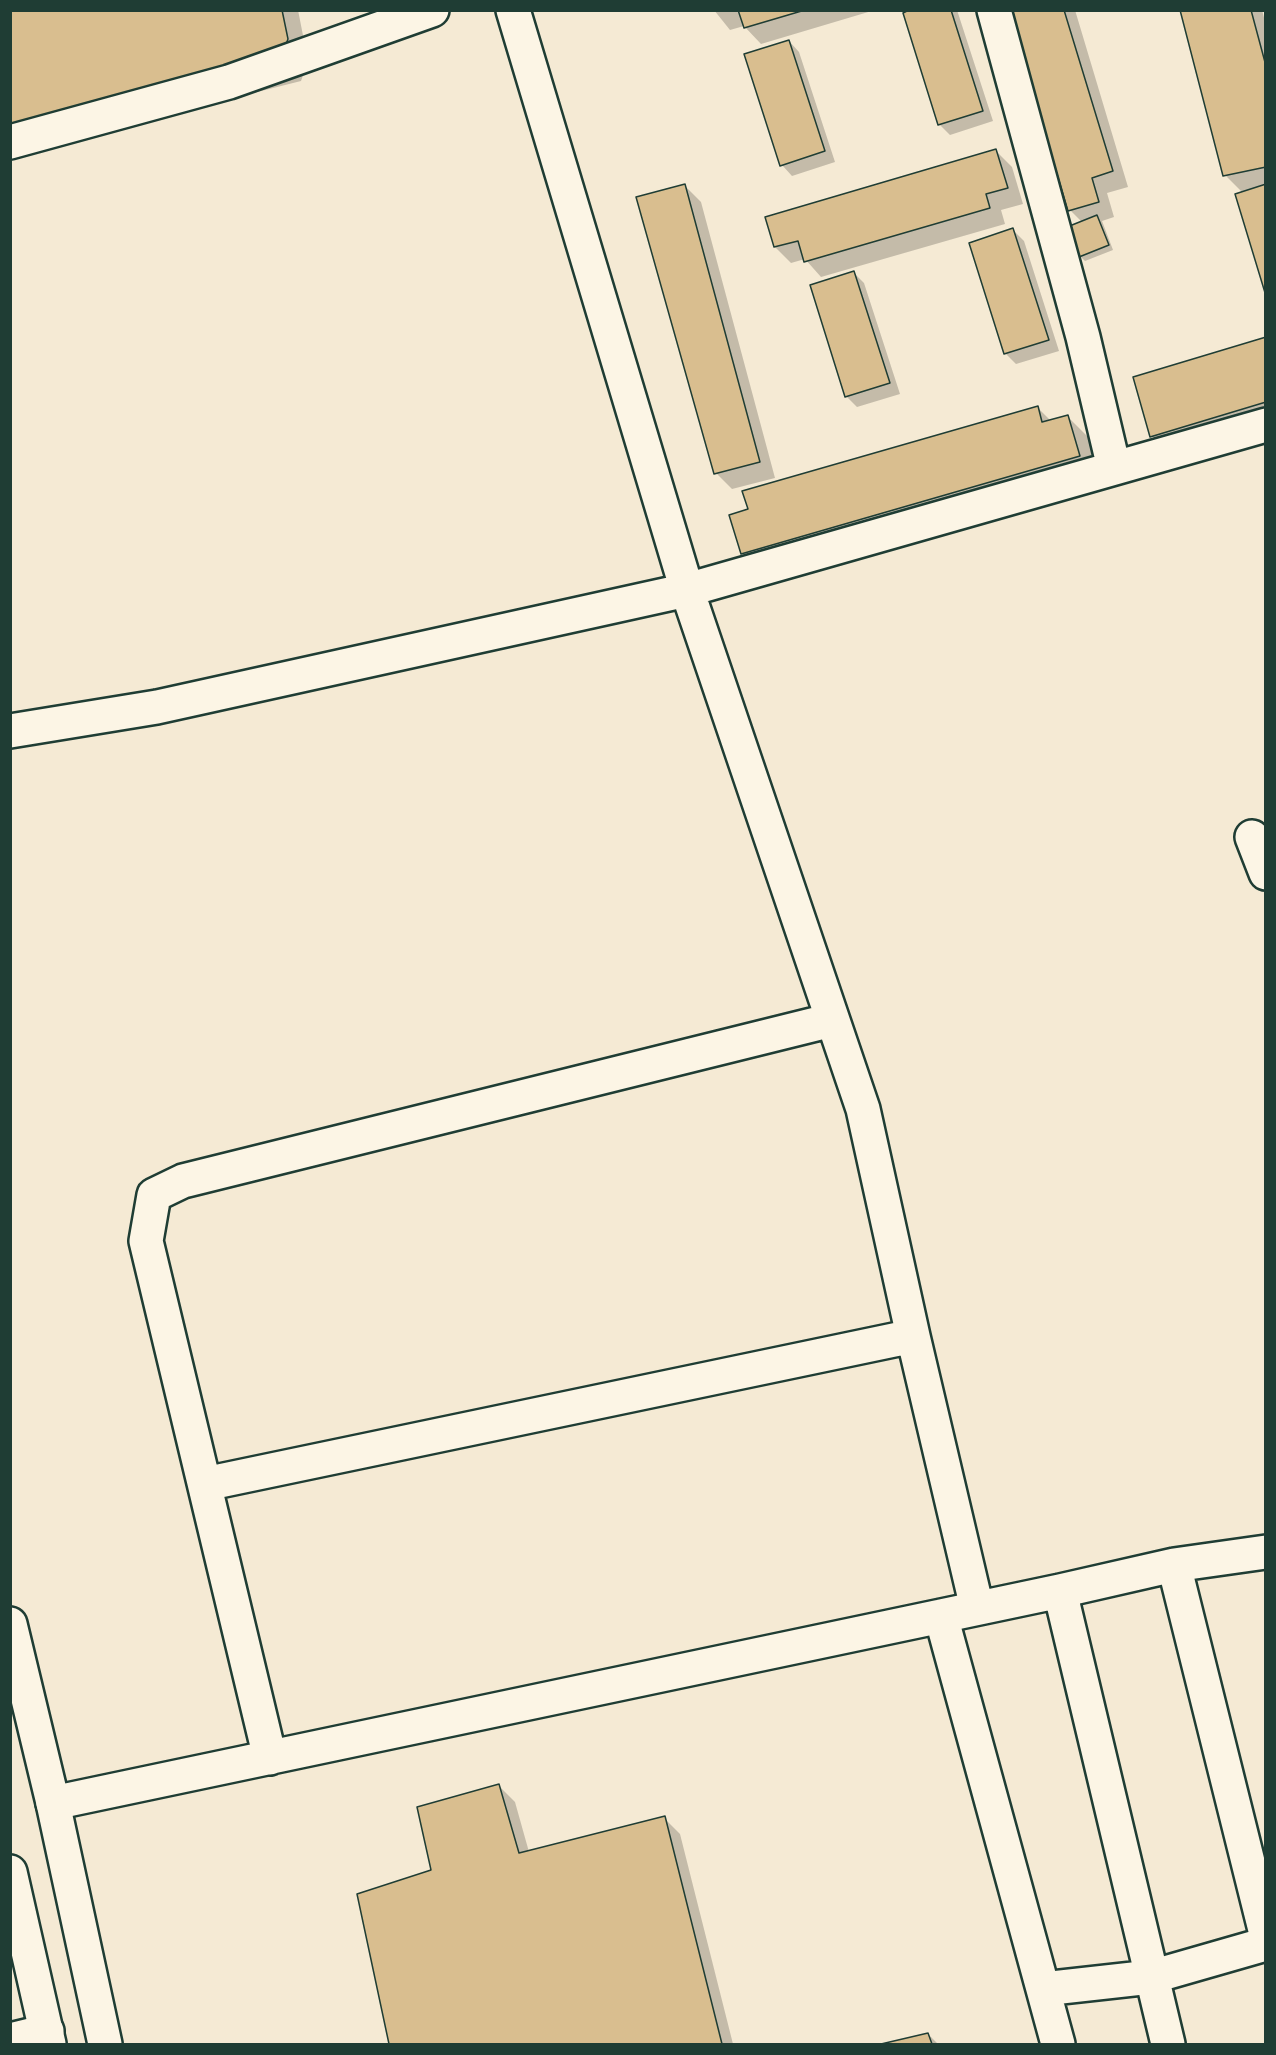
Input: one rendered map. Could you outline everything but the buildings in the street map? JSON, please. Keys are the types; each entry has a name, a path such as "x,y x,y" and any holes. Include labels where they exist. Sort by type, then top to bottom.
{"street":[{"path":"10,142 229,82 432,10"},
{"path":"513,10 687,590 863,1109 913,1336 977,1608"},
{"path":"994,10 1083,337 1114,468"},
{"path":"10,731 157,707 687,590 1266,425"},
{"path":"1252,837 1266,873"},
{"path":"270,1758 147,1242 154,1195 183,1181 832,1020"},
{"path":"205,1484 913,1336"},
{"path":"53,1803 1174,1565 1266,1552"},
{"path":"1174,1565 1266,1934"},
{"path":"1060,1591 1168,2044"},
{"path":"941,1616 1058,2044"},
{"path":"10,1624 53,1803 105,2044"},
{"path":"10,1872 48,2038 10,2040"},
{"path":"1043,1989 1151,1977 1266,1944"}]}
